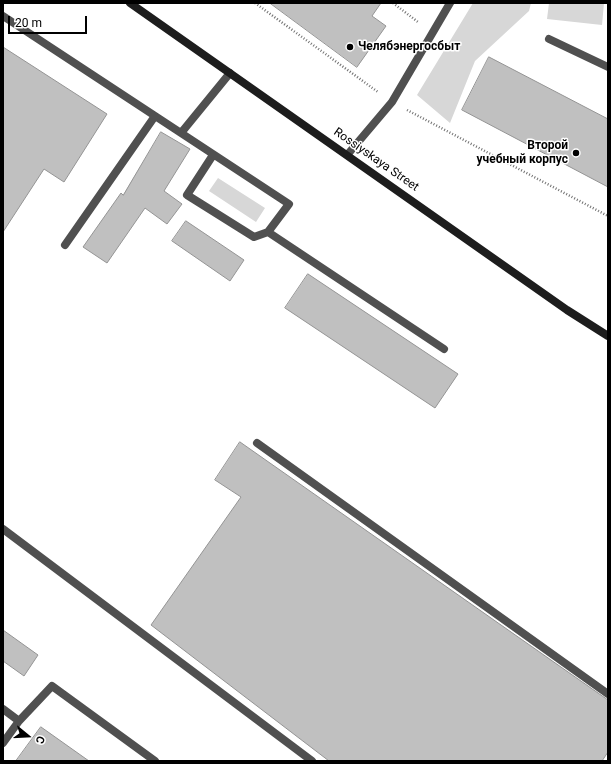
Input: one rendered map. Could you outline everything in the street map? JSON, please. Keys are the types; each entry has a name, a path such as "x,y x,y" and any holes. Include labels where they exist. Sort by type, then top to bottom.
{"main road":[{"name":"Rossiyskaya Street","path":"130,3 348,154 566,310 608,336"}],"lane":[{"path":"348,154 392,102 450,3"},
{"path":"3,16 289,204 268,232 254,237 187,194 213,155"},
{"path":"549,39 608,67"},
{"path":"181,133 230,73"},
{"path":"65,245 155,116"},
{"path":"268,232 444,349"},
{"path":"257,443 608,694"},
{"path":"3,529 312,761"},
{"path":"3,743 19,721 52,686 155,761"},
{"path":"3,709 19,721"}],"path":[{"path":"255,3 392,102 608,216"},
{"path":"393,3 432,33"}],"shaded area":[{"path":"473,3 531,3 529,11 475,61 450,123 417,95"},
{"path":"549,3 604,3 602,25 547,19"},
{"path":"218,178 265,208 256,222 209,191"}],"building":[{"name":"Челябэнергосбыт","path":"270,3 381,3 372,16 386,26 357,67"},
{"path":"3,47 107,114 64,182 44,169 3,232"},
{"name":"Второй учебный корпус","path":"489,57 608,119 608,187 462,110"},
{"path":"161,132 190,149 164,191 182,204 167,224 145,208 107,263 83,247 121,193 123,195"},
{"path":"186,221 244,260 230,281 172,241"},
{"path":"308,274 458,374 435,408 285,308"},
{"path":"240,442 608,700 608,752 602,761 329,761 151,625 241,497 215,480"},
{"path":"3,630 38,655 24,676 3,661"},
{"path":"41,727 89,761 16,761"}],"place":[{"name":"Челябэнергосбыт","path":"350,47"},
{"name":"Второй учебный корпус","path":"576,153"}]}
